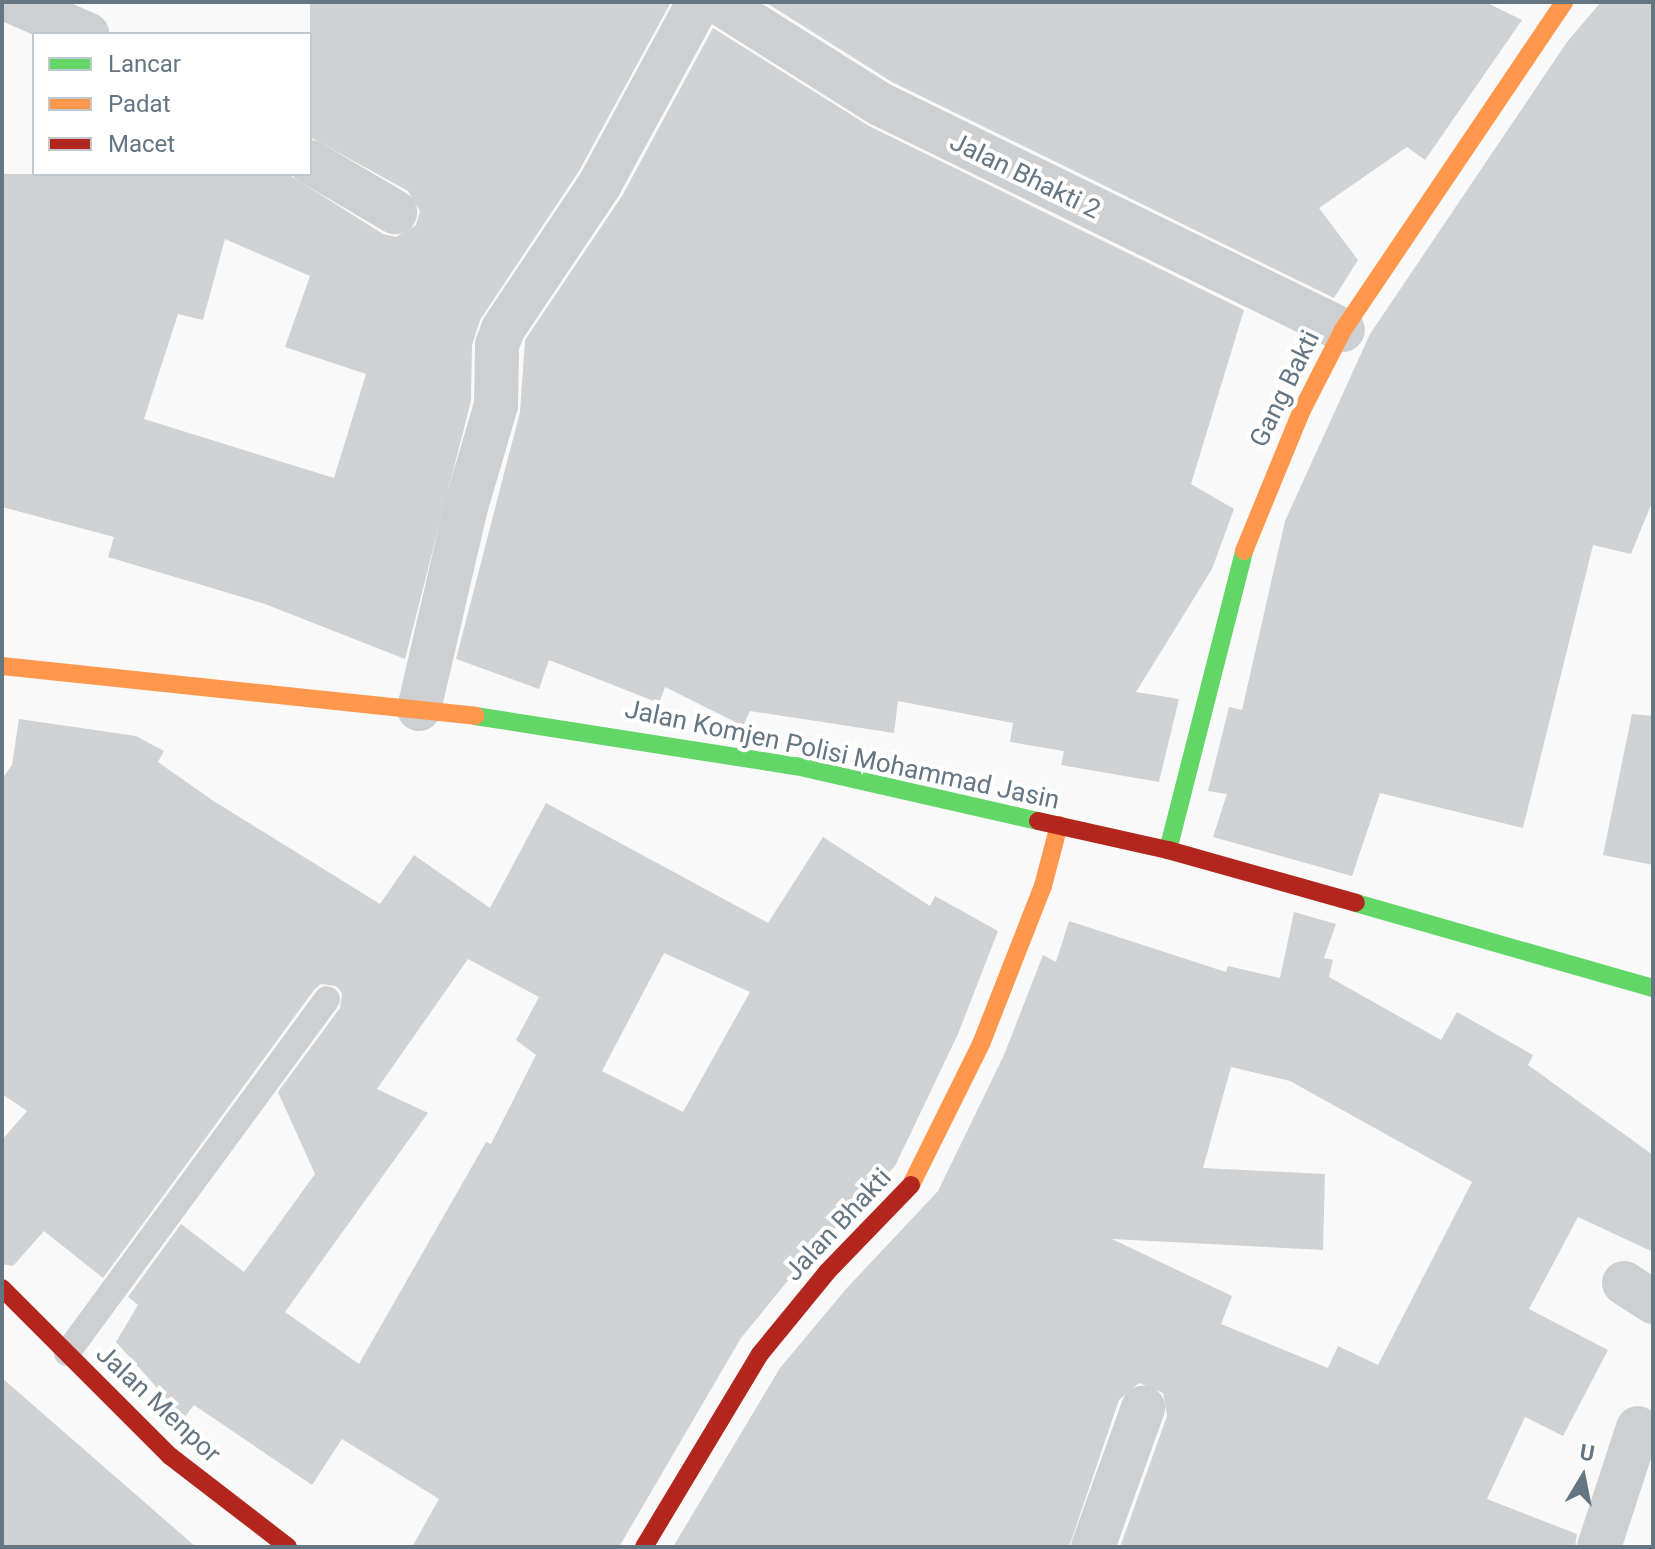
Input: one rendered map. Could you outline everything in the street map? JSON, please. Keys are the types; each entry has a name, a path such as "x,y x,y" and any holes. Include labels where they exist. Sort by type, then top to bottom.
{"street":[{"path":"13,2 82,32"},
{"path":"419,709 466,507 496,405 497,345 503,329 600,184 699,2"},
{"name":"Jalan Bhakti 2","path":"718,2 880,104 1343,330"},
{"name":"Gang Bakti","path":"1168,850 1238,566 1295,424 1343,330 1564,2"},
{"path":"312,163 395,212"},
{"name":"Jalan Komjen Polisi Mohammad Jasin","path":"2,666 419,709 670,743 1168,850 1653,988"},
{"name":"Jalan Bhakti","path":"644,1547 760,1354 827,1272 916,1180 981,1044 1043,886 1059,825"},
{"name":"Jalan Menpor","path":"2,1288 170,1456 288,1547"},
{"path":"1093,1547 1143,1408"},
{"path":"1599,1547 1638,1428"}],"lane":[{"path":"67,1353 327,999"}],"building":[{"path":"310,2 671,2 579,171 480,320 472,345 471,401 405,659 265,604 108,557 114,537 2,507 2,174 291,176 383,234 396,237 416,225 420,211 408,191 312,138","holes":["225,239 310,276 285,347 366,374 334,478 144,419 178,314 203,320"]},
{"path":"765,2 1485,2 1522,20 1425,160 1407,147 1319,208 1358,260 1334,298 892,82"},
{"path":"1601,2 1653,2 1653,500 1631,554 1593,545 1523,828 1380,793 1352,876 1213,837 1227,794 1208,791 1229,707 1242,710 1285,521 1370,334 1567,42"},
{"path":"713,28 869,126 1244,310 1191,484 1234,509 1212,569 1136,692 1179,699 1159,782 1061,765 1064,751 1010,742 1013,723 898,701 894,733 750,711 743,726 665,687 659,703 549,660 539,689 456,659 520,412 525,340 622,196"},
{"path":"1632,714 1653,716 1653,865 1603,855"},
{"path":"19,719 136,736 164,751 158,762 212,800 380,904 414,855 490,908 546,803 768,923 823,837 930,906 935,896 998,931 958,1034 895,1166 809,1255 741,1338 619,1547 412,1547 439,1499 342,1439 312,1485 194,1405 184,1418 116,1342 138,1305 128,1297 181,1224 244,1272 315,1174 278,1092 340,1008 342,993 336,986 321,984 314,990 103,1278 44,1231 13,1266 2,1264 2,1140 27,1111 2,1094 2,779 12,765","holes":["664,953 750,992 683,1112 602,1071","468,959 539,997 516,1040 536,1055 491,1144 486,1142 359,1364 285,1312 428,1113 377,1089"]},
{"path":"1294,912 1336,924 1324,958 1333,960 1329,977 1441,1040 1457,1012 1533,1055 1528,1065 1653,1155 1653,1252 1578,1217 1529,1309 1608,1350 1563,1436 1525,1417 1487,1499 1577,1534 1575,1547 1120,1547 1167,1416 1163,1393 1139,1383 1119,1400 1069,1547 673,1547 780,1368 846,1289 938,1191 1004,1055 1043,955 1056,962 1069,921 1226,972 1228,966 1280,978","holes":["1231,1067 1290,1081 1472,1182 1378,1365 1338,1346 1328,1368 1221,1324 1232,1296 1112,1239 1323,1250 1325,1174 1203,1168"]},
{"path":"2,1378 196,1547 2,1547"}],"traffic: fast":[{"path":"1168,850 1244,551"},
{"path":"475,716 796,766 1038,821"},
{"path":"1356,903 1653,988"}],"traffic: slow":[{"path":"1244,551 1301,412 1343,330 1564,2"},
{"path":"2,666 475,716"},
{"path":"911,1185 981,1044 1043,886 1059,825"}],"traffic: jam":[{"path":"1038,821 1168,850 1356,903"},
{"path":"644,1547 760,1354 827,1272 911,1185"},
{"path":"2,1288 170,1456 288,1547"}]}
